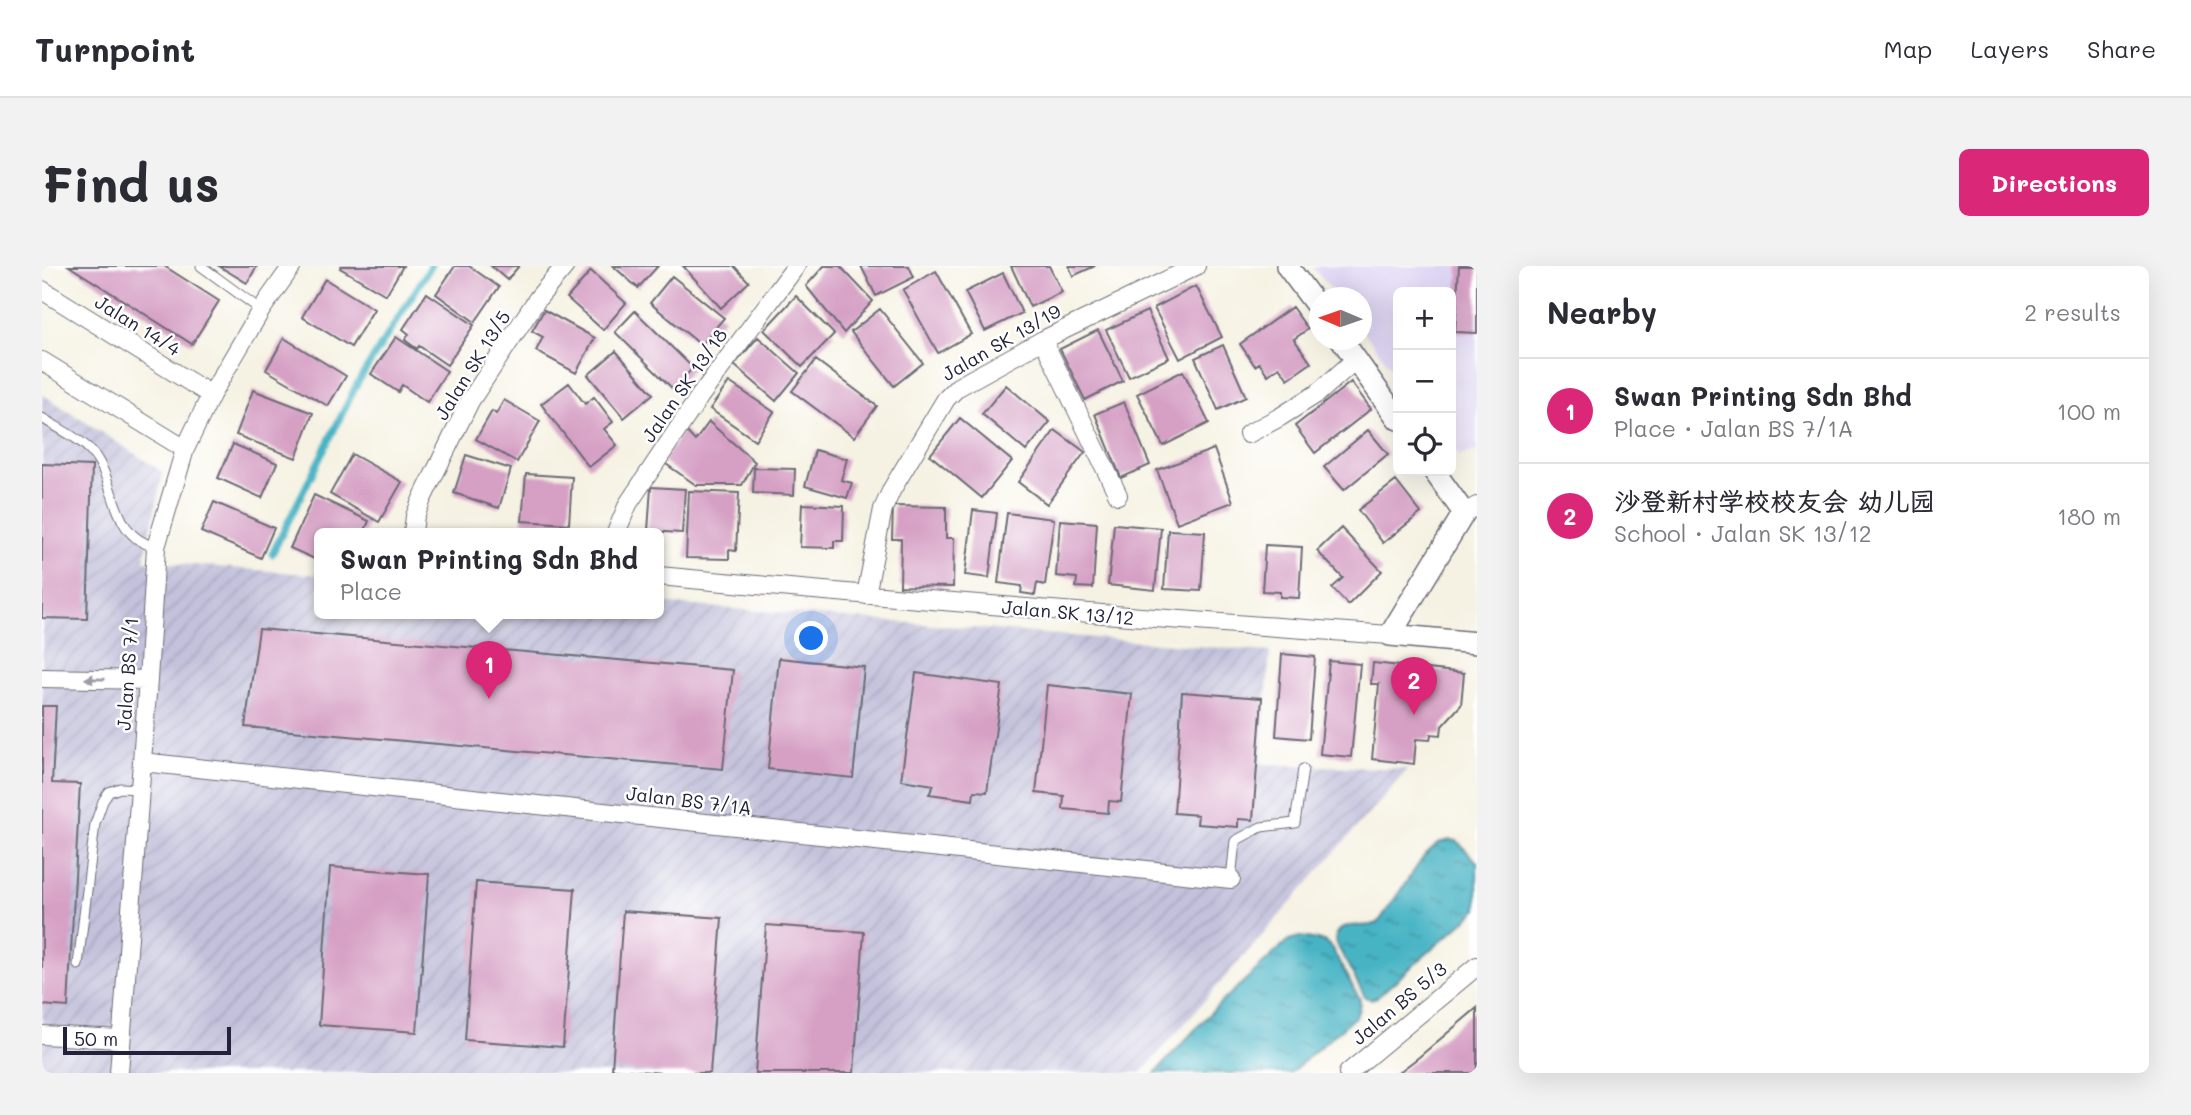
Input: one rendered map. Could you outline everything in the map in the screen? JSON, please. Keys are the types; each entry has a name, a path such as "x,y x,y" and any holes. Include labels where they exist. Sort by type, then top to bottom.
{"street":[{"name":"Jalan BS 7/1","path":"119,1073 156,547 185,449 211,395 261,310 292,266"},
{"name":"Jalan SK 13/5","path":"414,528 422,499 470,401 538,298 565,266"},
{"name":"Jalan SK 13/18","path":"618,528 628,504 700,396 796,266"},
{"name":"Jalan SK 13/19","path":"866,595 883,509 946,398 958,387 1042,340 1196,266"},
{"path":"1287,266 1309,295"},
{"name":"Jalan 14/4","path":"42,290 211,395"},
{"path":"1042,340 1118,495"},
{"path":"1349,350 1394,413"},
{"path":"1248,435 1318,393 1356,359"},
{"path":"42,361 185,449"},
{"path":"1390,635 1471,510 1439,476"},
{"name":"Jalan SK 13/12","path":"664,576 1168,620 1477,643"},
{"path":"42,678 148,680"},
{"name":"Jalan BS 7/1A","path":"142,762 1231,879"},
{"name":"Jalan BS 5/3","path":"1348,1073 1477,966"},
{"path":"42,1035 121,1039"}],"lane":[{"path":"201,266 261,310"},
{"path":"42,418 89,448 103,470 122,524 133,537 156,547"},
{"path":"1231,879 1235,841 1261,827 1295,823 1303,769"},
{"path":"78,965 95,824 103,801 109,792 120,788 140,789"}],"shaded area":[{"path":"1312,266 1477,266 1477,451 1459,456 1456,452 1456,287 1393,287 1393,370 1372,342 1372,287 1329,287"},
{"path":"42,394 163,472 144,561 314,575 314,619 664,619 664,603 1270,652 1260,764 1408,769 1141,1073 42,1073"}],"water":[{"path":"1457,841 1477,862 1477,910 1377,997 1365,997 1335,941 1337,933 1346,926 1378,923 1425,855 1438,843"},
{"path":"1300,937 1324,941 1331,947 1360,1000 1356,1016 1290,1073 1155,1073 1214,1009 1289,940"}],"building":[{"path":"69,266 164,266 219,301 192,344"},
{"path":"219,266 257,266 247,283"},
{"path":"403,266 386,295 340,268"},
{"path":"455,266 469,266 499,287 475,322 436,294"},
{"path":"491,266 519,266 507,280"},
{"path":"613,266 658,266 638,288"},
{"path":"683,266 734,266 749,282 721,308"},
{"path":"824,266 840,266 873,301 844,333 806,286"},
{"path":"861,266 909,266 914,277 876,296"},
{"path":"1011,266 1049,266 1062,292 1030,307"},
{"path":"1069,266 1095,266 1073,276"},
{"path":"1459,266 1477,266 1477,333 1456,332"},
{"path":"591,271 626,303 603,330 567,298"},
{"path":"936,271 971,334 938,353 903,290"},
{"path":"1003,273 1022,313 985,331 965,292"},
{"path":"672,276 724,318 701,345 650,303"},
{"path":"325,279 374,309 351,347 302,317"},
{"path":"1196,286 1222,337 1180,359 1154,308"},
{"path":"427,293 474,325 447,365 405,340 409,334 403,329"},
{"path":"796,296 834,334 802,367 764,330"},
{"path":"1292,307 1308,329 1294,339 1311,363 1288,379 1279,367 1268,375 1259,363 1255,366 1240,344"},
{"path":"880,309 923,363 894,386 851,332"},
{"path":"544,310 595,338 576,373 536,351 543,337 532,331"},
{"path":"635,311 693,368 673,389 615,332"},
{"path":"1147,311 1169,358 1129,377 1106,330"},
{"path":"1098,330 1123,381 1085,400 1060,349"},
{"path":"396,337 447,371 427,402 402,385 398,392 371,374"},
{"path":"758,337 799,373 776,401 734,365"},
{"path":"284,338 346,376 328,406 266,370"},
{"path":"1223,345 1246,397 1218,410 1195,358"},
{"path":"616,351 653,394 624,418 588,375"},
{"path":"816,360 877,406 854,437 792,391"},
{"path":"1183,371 1209,423 1163,446 1137,394"},
{"path":"729,382 774,412 755,440 710,409"},
{"path":"1351,382 1371,409 1315,453 1295,426"},
{"path":"569,383 585,404 594,397 613,422 604,429 617,445 589,467 541,404"},
{"path":"1006,385 1050,422 1026,451 982,414"},
{"path":"253,390 313,413 296,458 236,435"},
{"path":"504,400 540,421 517,462 476,439 492,411 496,414"},
{"path":"1124,402 1150,465 1121,478 1095,414"},
{"path":"960,418 1012,461 982,498 930,455"},
{"path":"709,422 755,462 742,485 696,485 663,462 684,429 695,441"},
{"path":"1055,430 1085,452 1047,504 1018,482"},
{"path":"1368,430 1388,454 1344,490 1324,467"},
{"path":"233,444 277,463 262,498 218,478"},
{"path":"1214,449 1233,502 1177,523 1157,470"},
{"path":"815,450 847,459 841,480 852,483 847,498 805,486"},
{"path":"352,454 402,482 379,522 330,494"},
{"path":"466,455 511,469 499,508 454,493"},
{"path":"42,464 92,466 87,619 42,618"},
{"path":"754,468 795,469 794,495 753,493"},
{"path":"526,474 572,477 569,524 522,521"},
{"path":"1396,481 1421,513 1383,543 1358,510"},
{"path":"651,487 685,489 682,533 664,532 664,528 648,528"},
{"path":"689,491 739,493 736,551 729,550 729,559 686,558"},
{"path":"314,495 369,521 366,528 314,528 314,559 290,548"},
{"path":"214,502 274,528 261,558 201,532"},
{"path":"802,504 844,506 843,541 834,541 834,548 800,547"},
{"path":"893,506 946,507 946,538 954,538 953,587 900,586 901,539 892,539"},
{"path":"973,510 997,513 989,578 965,575"},
{"path":"1007,513 1054,519 1045,585 1037,583 1035,595 1021,593 1022,586 998,583"},
{"path":"1060,520 1097,523 1093,588 1076,587 1077,578 1056,576"},
{"path":"1114,524 1161,528 1155,590 1108,585"},
{"path":"1341,528 1382,571 1348,605 1332,588 1343,578 1317,551"},
{"path":"1168,530 1205,532 1201,591 1164,589"},
{"path":"1265,545 1302,547 1299,598 1280,597 1280,592 1262,591"},
{"path":"259,629 733,670 723,769 245,727"},
{"path":"1282,654 1315,657 1309,739 1276,736"},
{"path":"779,658 864,667 853,778 768,769"},
{"path":"1329,661 1360,664 1351,757 1320,754"},
{"path":"1373,663 1464,673 1461,705 1442,726 1441,735 1431,734 1430,740 1416,739 1414,764 1372,759 1379,684 1371,684"},
{"path":"916,673 1002,685 987,792 974,791 973,800 929,794 934,785 901,780"},
{"path":"1047,685 1132,694 1121,802 1109,801 1108,813 1063,809 1064,796 1036,793"},
{"path":"1182,692 1262,698 1253,820 1238,819 1238,827 1197,824 1198,815 1174,813"},
{"path":"42,706 56,706 52,783 80,784 68,1007 42,1005"},
{"path":"330,867 429,874 417,1032 319,1025"},
{"path":"476,882 575,889 563,1047 465,1040"},
{"path":"623,911 722,918 710,1073 612,1069"},
{"path":"766,925 864,932 854,1073 755,1073"},
{"path":"1477,1008 1477,1073 1398,1073 1419,1057"}],"waterway":[{"path":"272,554 358,382 431,266"}],"place":[{"name":"Swan Printing Sdn Bhd","path":"489,699"},
{"name":"沙登新村学校校友会 幼儿园","path":"1414,715"}]}
